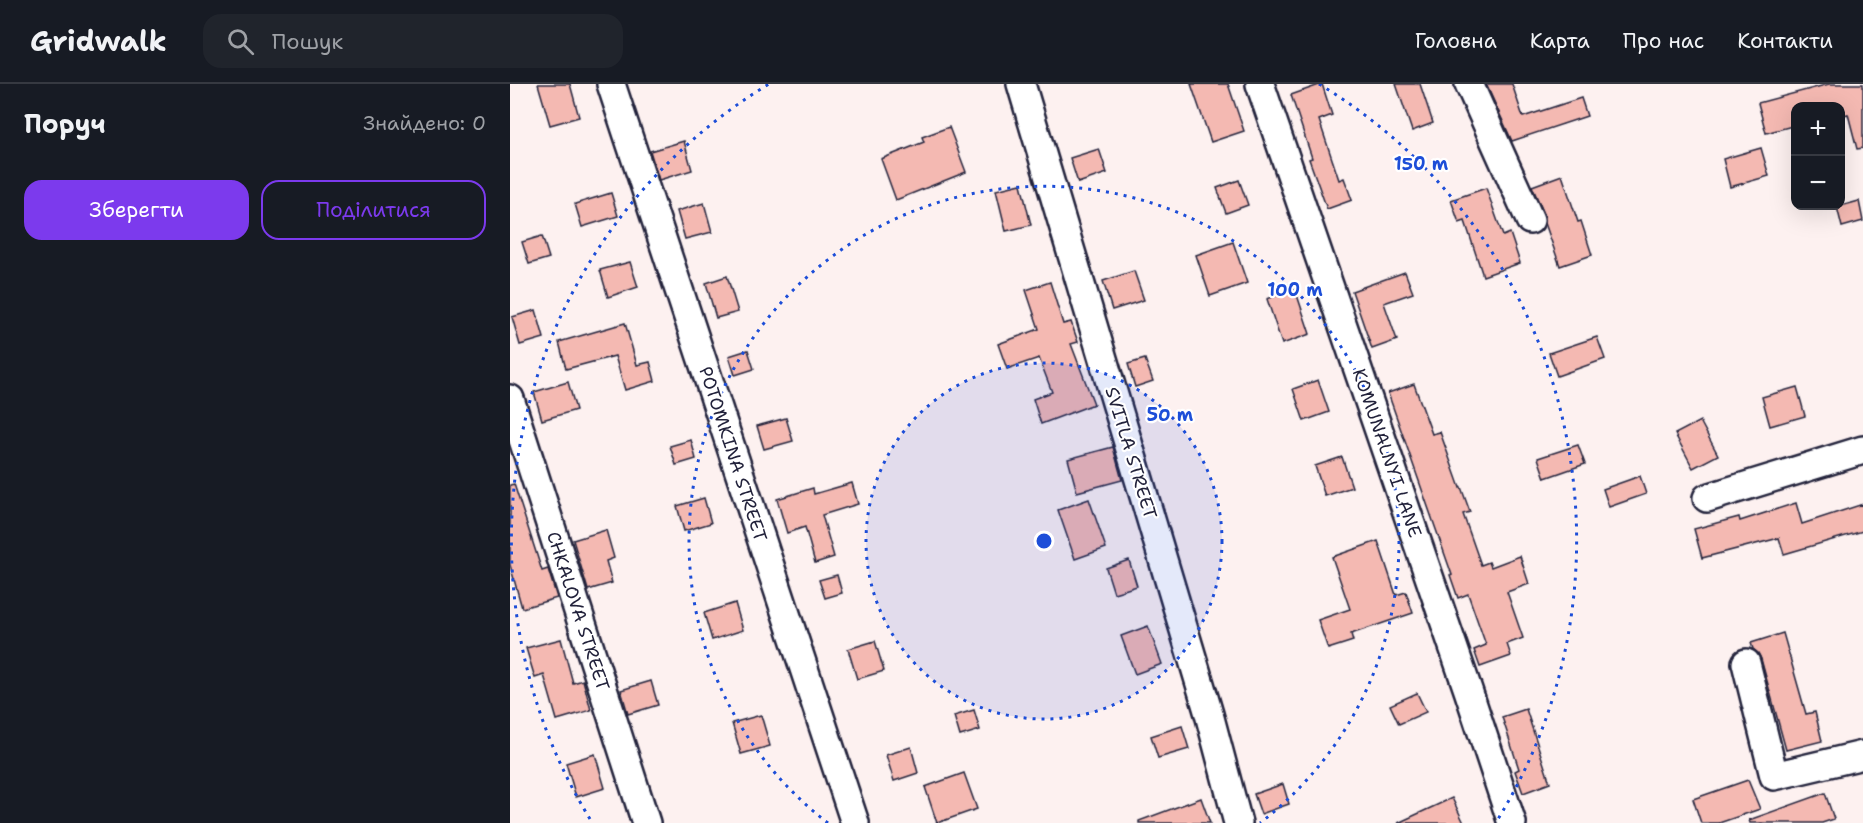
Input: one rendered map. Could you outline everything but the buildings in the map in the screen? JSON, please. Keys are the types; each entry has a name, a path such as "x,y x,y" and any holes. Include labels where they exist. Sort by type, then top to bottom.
{"street":[{"name":"POTOMKINA STREET","path":"611,84 855,823"},
{"name":"SVITLA STREET","path":"1021,84 1209,714 1238,823"},
{"name":"KOMUNALNYI LANE","path":"1260,84 1512,823"},
{"path":"1468,84 1530,220"},
{"name":"CHKALOVA STREET","path":"510,399 646,823"},
{"path":"1707,498 1863,450"},
{"path":"1746,663 1774,776 1863,755"}]}
